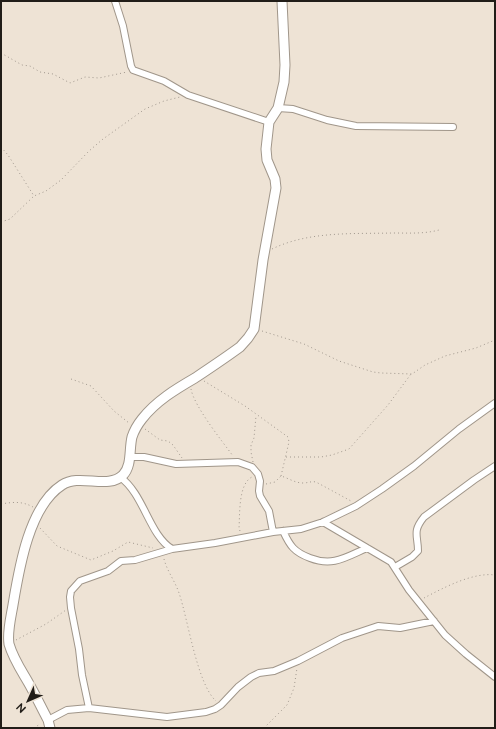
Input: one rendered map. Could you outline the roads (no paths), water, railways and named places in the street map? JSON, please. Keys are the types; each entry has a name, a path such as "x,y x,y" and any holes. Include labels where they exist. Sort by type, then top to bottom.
{"street":[{"path":"115,1 123,26 133,70 164,81 188,95 269,122"},
{"path":"282,1 285,65 284,82 278,108 269,122 266,149 267,160 275,179 276,188 264,253 254,329 240,347 192,380 173,391 142,418 132,437 129,465 124,475 109,481 71,481 55,490 43,505 35,522 19,570 9,630 9,644 15,660 49,724 67,710 89,708 167,717 206,712 221,705 238,687 251,677 259,673 274,671 298,661 342,638 378,626 400,628 434,620"},
{"path":"278,108 293,109 327,120 356,126 438,128 453,126"},
{"path":"89,708 82,675 70,597 71,591 80,581 108,571 121,561 134,560 172,549 215,543 273,532 301,529 323,522 356,506 414,466 459,428 495,404"},
{"path":"129,457 144,457 184,464 238,462 252,467 257,472 260,481 260,496 269,511 273,532"},
{"path":"395,567 412,557 418,551 416,533 418,524 424,517 495,466"},
{"path":"120,477 128,483 160,538 166,546 172,549"},
{"path":"323,522 386,558 395,567 400,578 445,635 495,677"},
{"path":"283,531 289,545 296,552 317,561 326,563 342,559 367,548"}]}
